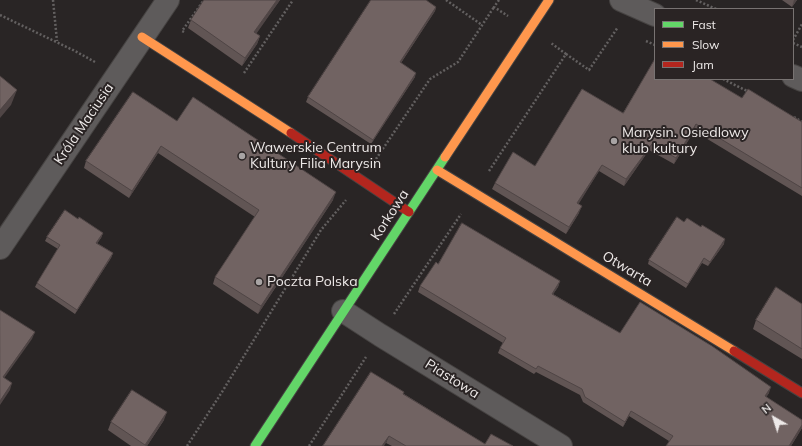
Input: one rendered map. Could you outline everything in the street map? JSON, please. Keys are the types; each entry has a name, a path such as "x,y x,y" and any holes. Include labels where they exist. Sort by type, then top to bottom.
{"street":[{"name":"Króla Maciusia","path":"0,248 168,0"},
{"name":"Korkowa","path":"255,446 549,0"},
{"path":"621,0 654,15"},
{"path":"142,37 259,112 409,212"},
{"name":"Otwarta","path":"437,170 802,393"},
{"name":"Piastowa","path":"343,311 561,446"}],"path":[{"path":"53,0 57,42"},
{"path":"244,73 293,0"},
{"path":"446,0 482,25"},
{"path":"187,446 222,392 321,230 362,180 430,79 458,62 499,0"},
{"path":"696,0 714,8"},
{"path":"494,7 589,70 617,27"},
{"path":"0,15 75,51 117,75"},
{"path":"794,38 802,24"},
{"path":"309,446 380,335 566,54"},
{"path":"726,80 749,92"},
{"path":"789,114 802,122"},
{"path":"340,195 346,199"}],"building":[{"path":"204,0 277,0 254,32 260,36 245,58 191,20"},
{"path":"371,0 426,0 436,7 400,62 416,73 373,140 308,97"},
{"path":"654,61 654,80 712,80 742,98 748,89 802,122 802,188 696,124 676,158 652,144 626,179 602,165 577,203 582,206 569,227 495,183 513,152 535,166 582,89 623,113"},
{"path":"0,76 17,90 0,110"},
{"path":"133,92 177,121 193,97 336,192 261,306 215,277 259,210 161,146 132,191 86,161"},
{"path":"65,210 78,219 79,217 103,233 96,243 113,253 77,310 37,283 60,245 47,237"},
{"path":"677,217 684,222 687,218 725,239 710,262 704,258 688,284 649,260"},
{"path":"462,223 560,281 552,294 620,333 640,302 712,346 771,387 765,396 802,420 802,425 789,446 666,446 673,436 631,411 625,422 585,397 582,389 538,366 536,369 500,348 506,338 420,286 436,262 438,264"},
{"path":"776,287 802,304 802,349 756,320"},
{"path":"0,310 35,332 3,377 12,383 0,401"},
{"path":"371,372 404,392 403,394 485,444 491,434 513,446 406,446 389,436 382,446 323,446"},
{"path":"132,390 167,412 145,445 111,422"}],"traffic: fast":[{"path":"255,446 445,157"}],"traffic: slow":[{"path":"445,157 549,0"},
{"path":"142,37 291,133"},
{"path":"437,170 734,351"}],"traffic: jam":[{"path":"291,133 409,212"},
{"path":"734,351 802,393"}],"place":[{"name":"Marysin. Osiedlowy klub kultury","path":"614,141"},
{"name":"Wawerskie Centrum Kultury Filia Marysin","path":"242,156"},
{"name":"Poczta Polska","path":"259,282"}]}
